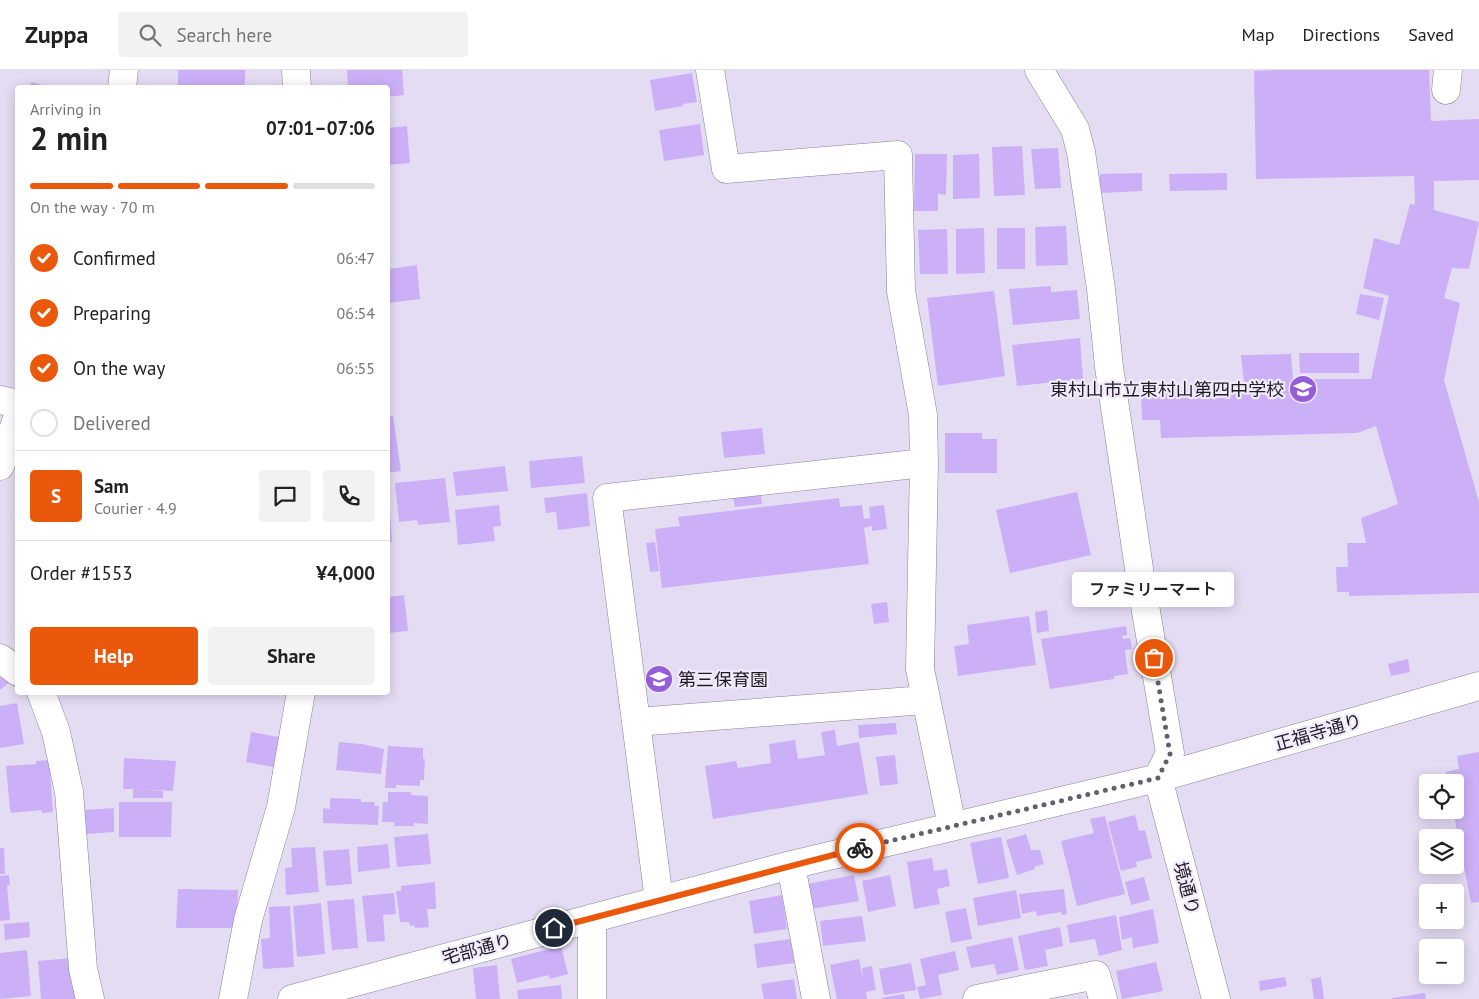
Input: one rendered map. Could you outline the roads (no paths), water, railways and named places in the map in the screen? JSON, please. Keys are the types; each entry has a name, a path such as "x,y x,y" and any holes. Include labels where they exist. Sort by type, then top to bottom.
{"street":[{"path":"122,85 124,70"},
{"path":"296,70 297,85"},
{"path":"710,70 726,169 898,155 902,291 923,415 924,463 920,670 952,826"},
{"path":"1039,70 1075,129 1081,152 1101,289 1109,368 1141,582 1170,754 1158,778"},
{"path":"0,400 15,403"},
{"path":"0,466 15,424"},
{"path":"659,900 607,498 924,463"},
{"path":"0,658 15,670"},
{"name":"正福寺通り","path":"1158,778 1479,686"},
{"path":"43,695 56,732 69,792 83,969 90,999"},
{"path":"233,999 248,920 281,807 300,695"},
{"path":"636,722 925,700"},
{"name":"宅部通り","path":"292,999 791,865 1158,778"},
{"name":"境通り","path":"1158,778 1216,999"},
{"path":"791,865 816,999"},
{"path":"592,918 592,999"},
{"path":"978,999 1096,975 1103,999"}],"place":[{"name":"東村山市立東村山第四中学校","path":"1303,389"},
{"name":"ファミリーマート","path":"1154,658"},
{"name":"第三保育園","path":"659,679"}]}
